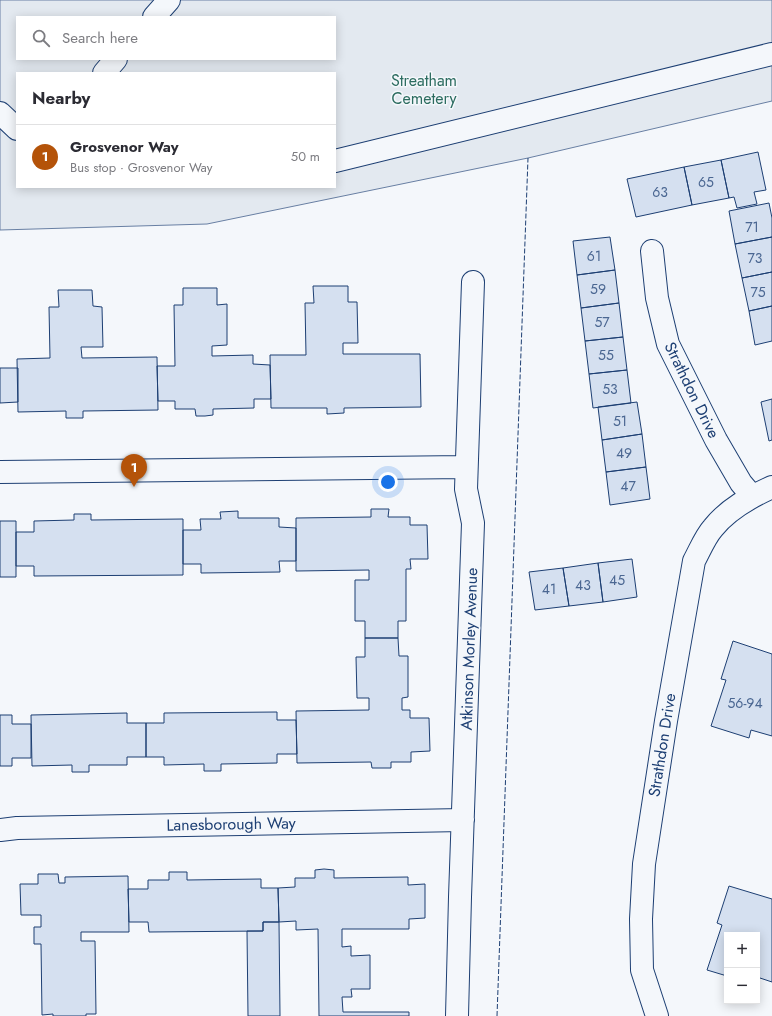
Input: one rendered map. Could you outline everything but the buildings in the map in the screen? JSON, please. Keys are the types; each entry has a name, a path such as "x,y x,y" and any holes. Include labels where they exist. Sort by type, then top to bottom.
{"street":[{"path":"155,16 169,0"},
{"path":"336,161 772,54"},
{"path":"105,72 115,60"},
{"path":"0,113 16,128"},
{"name":"Strathdon Drive","path":"652,251 658,298 668,344 716,440 741,483 752,496"},
{"name":"Atkinson Morley Avenue","path":"457,1016 473,523 466,489 466,467 473,282"},
{"path":"0,472 466,467"},
{"name":"Strathdon Drive","path":"656,1016 642,970 641,919 644,864 658,765 694,561 712,528 729,512 752,496 772,487"},
{"name":"Lanesborough Way","path":"0,830 25,828 463,820"}],"green space":[{"name":"Streatham Cemetery","path":"0,0 772,0 772,101 528,158 207,224 0,230"}],"fence":[{"path":"497,1016 528,158"}],"place":[{"name":"Grosvenor Way","path":"134,487"}]}
